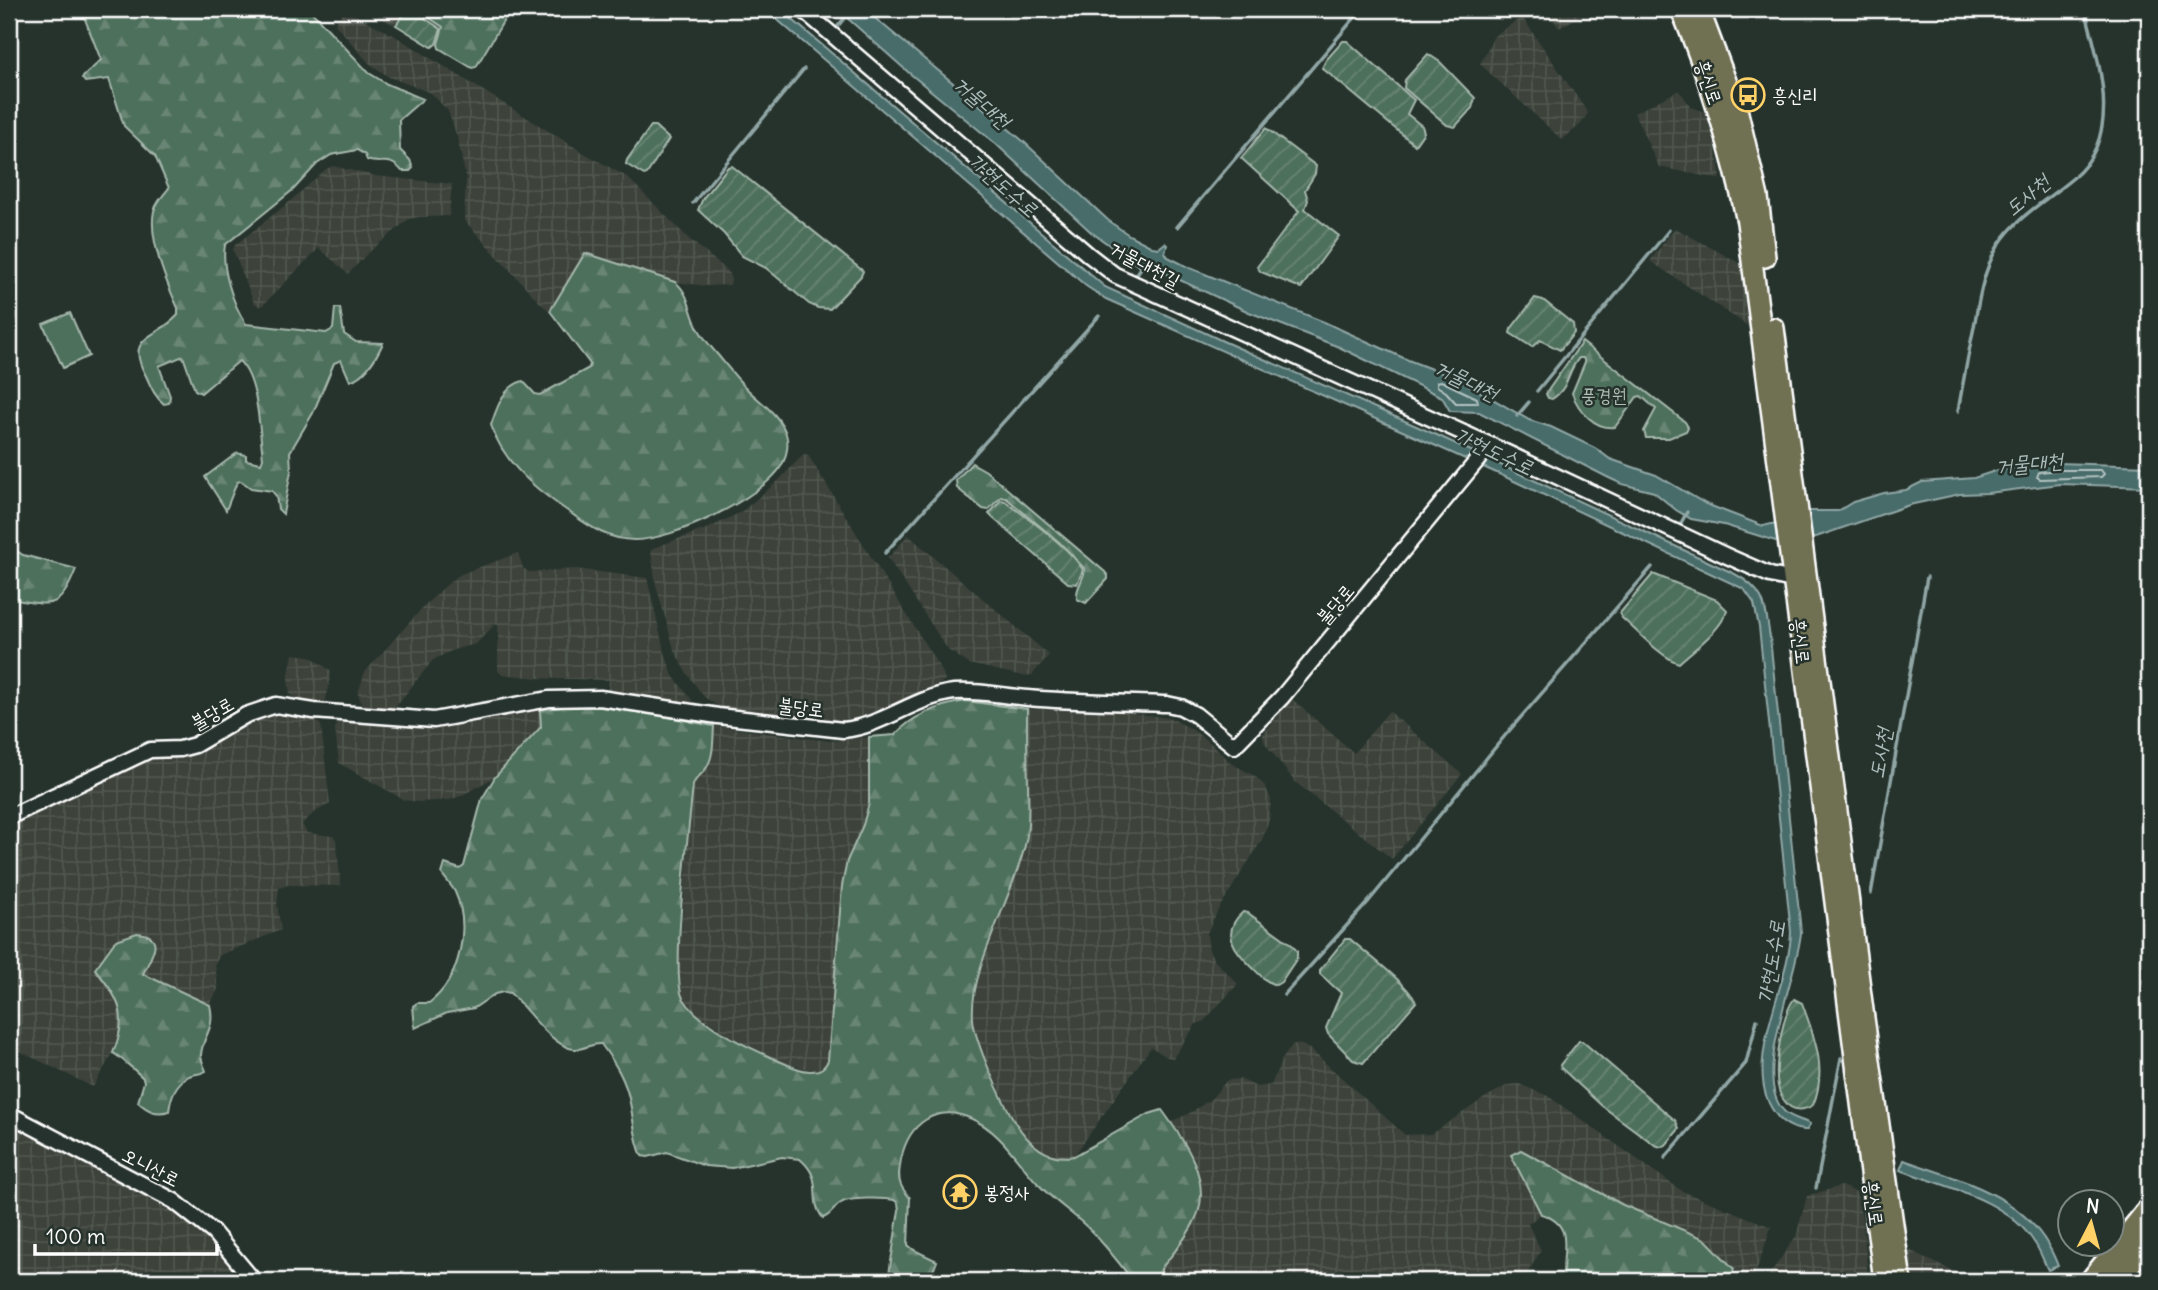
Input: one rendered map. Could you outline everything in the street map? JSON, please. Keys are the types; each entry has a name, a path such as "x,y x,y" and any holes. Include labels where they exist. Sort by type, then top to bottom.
{"highway":[{"path":"2091,1281 2149,1209"},
{"path":"2116,1281 2149,1240"}],"main road":[{"name":"흥신로","path":"1681,9 1719,113 1743,203 1790,503 1901,1281"},
{"name":"흥신로","path":"1699,9 1738,113 1758,197 1790,503"},
{"name":"흥신로","path":"1801,582 1884,1281"}],"street":[{"name":"거물대천길","path":"802,9 1115,275 1490,445"},
{"name":"불당로","path":"9,817 150,750 195,746 246,715 276,705 314,711 434,720 549,699 600,698 718,716 844,730 861,728 940,696 968,691 1030,699 1167,704 1181,707 1234,746 1282,697 1490,445"},
{"path":"1490,445 1770,575 1801,582"},
{"name":"오니산로","path":"9,1114 174,1201 213,1232 254,1281"}],"shaded area":[{"path":"344,9 395,36 627,177 689,239 728,271 730,285 707,286 675,282 585,253 550,311 464,220 466,178 448,111 431,93 389,77 369,63 335,24"},
{"path":"365,9 405,9 394,25"},
{"path":"1546,9 1592,9 1559,28"},
{"path":"1522,17 1588,113 1581,124 1562,140 1480,64 1494,36"},
{"path":"1678,91 1690,107 1706,112 1715,146 1721,177 1719,179 1659,167 1634,113"},
{"path":"333,166 375,176 452,184 449,216 409,219 368,253 348,274 319,248 261,307 254,303 233,250 235,245"},
{"path":"1675,228 1741,264 1748,326 1650,261"},
{"path":"804,454 808,455 945,680 928,692 890,711 851,724 724,710 704,697 684,669 674,649 656,585 651,552 653,548 711,527 741,512 777,482"},
{"path":"908,535 1049,655 1032,675 1023,676 969,664 948,650 888,558"},
{"path":"518,553 523,568 529,572 576,569 647,578 664,650 673,676 692,700 690,706 607,695 609,680 502,674 498,671 498,625 495,624 476,644 453,650 433,660 392,711 363,708 358,693 365,672 424,606 461,574"},
{"path":"293,654 310,656 331,671 326,700 322,706 300,703 290,694 288,679"},
{"path":"1292,699 1354,753 1389,711 1462,774 1392,859 1295,782 1264,742 1263,734"},
{"path":"1027,709 1118,711 1170,718 1190,728 1231,763 1256,777 1265,786 1271,799 1269,821 1262,840 1218,910 1207,933 1209,950 1214,960 1238,984 1203,1022 1196,1024 1173,1058 1151,1047 1074,1156 1062,1158 1049,1156 1036,1148 1017,1125 982,1053 974,1032 972,1016 980,970 1021,861 1026,840"},
{"path":"540,710 541,727 495,777 449,800 404,800 339,763 335,729 337,723 342,720 444,725"},
{"path":"274,713 304,717 321,725 330,804 315,812 302,824 307,833 333,836 336,839 341,886 288,885 279,888 277,905 281,930 220,955 215,964 218,989 210,1005 143,973 155,951 152,937 147,934 126,936 107,984 119,1007 122,1027 113,1053 93,1087 9,1046 9,823 143,758"},
{"path":"714,726 830,741 869,737 869,803 863,825 847,861 842,886 828,1061 826,1067 816,1071 787,1064 730,1036 696,1013 681,995 678,983 680,945 693,785 712,756"},
{"path":"1293,1044 1311,1050 1405,1135 1431,1134 1508,1085 1519,1084 1548,1096 1682,1191 1771,1227 1753,1281 1734,1269 1705,1239 1623,1205 1521,1150 1511,1155 1541,1214 1528,1224 1541,1250 1523,1281 1162,1281 1161,1269 1197,1218 1202,1195 1201,1183 1189,1152 1170,1122 1211,1099 1227,1080 1240,1079 1257,1087 1271,1085 1281,1061"},
{"path":"9,1123 166,1203 207,1234 247,1281 9,1281"},
{"path":"1841,1186 1856,1192 1863,1222 1868,1277 1837,1281 1765,1281 1796,1236 1807,1196"},
{"path":"1909,1250 1944,1267 1974,1281 1913,1281"}],"green space":[{"path":"81,9 309,9 369,73 387,84 423,99 399,120 400,150 410,160 413,168 410,171 402,171 393,163 367,160 365,155 357,150 331,155 317,164 294,189 225,245 229,286 246,324 326,333 333,329 335,308 340,308 344,334 356,342 383,343 366,371 356,379 350,381 341,360 334,363 313,413 290,452 291,471 283,514 278,509 276,496 272,491 251,488 241,481 237,482 226,510 205,477 237,453 246,455 246,460 261,463 263,458 254,392 246,369 239,361 201,393 195,390 183,356 159,366 170,396 169,403 164,404 154,392 140,363 140,345 178,315 178,308 156,248 153,222 155,208 169,188 155,156 124,126 109,79 85,82 82,78 101,60"},
{"path":"407,9 428,9 425,13 426,19 441,29 436,44 432,47 396,25"},
{"path":"430,9 499,9 504,20 476,67 472,68 439,48 443,27 428,17"},
{"path":"1343,41 1347,41 1414,100 1407,114 1422,126 1424,132 1415,145 1322,68"},
{"path":"1428,54 1440,62 1475,98 1472,108 1455,127 1447,125 1404,88 1405,80"},
{"path":"651,126 655,126 669,139 644,175 626,164"},
{"path":"1266,128 1316,166 1315,174 1305,190 1308,200 1305,209 1339,236 1301,288 1261,272 1257,267 1299,211 1241,158"},
{"path":"732,166 863,271 830,309 809,304 766,268 742,256 724,234 698,210 703,198 728,167"},
{"path":"585,253 675,282 680,286 695,322 707,341 744,386 775,415 786,434 785,458 772,478 756,491 692,525 670,533 634,540 608,535 579,519 524,476 504,453 491,425 502,398 510,388 523,381 535,394 540,395 589,368 590,364 550,311"},
{"path":"1535,298 1543,300 1573,324 1574,333 1560,350 1540,340 1532,347 1510,333"},
{"path":"70,313 89,356 63,368 43,324"},
{"name":"풍경원","path":"1582,342 1685,422 1688,427 1686,431 1669,438 1646,438 1644,431 1656,409 1641,396 1637,397 1615,427 1601,425 1588,418 1572,393 1585,362 1583,358 1579,358 1575,363 1558,395 1552,399 1548,398 1546,394 1549,389"},
{"path":"972,463 986,471 1105,572 1108,579 1086,603 1077,599 1085,569 1059,542 1006,498 1001,497 988,510 983,509 957,488 956,480"},
{"path":"1001,500 1047,533 1077,561 1083,570 1077,584 1068,583 989,514"},
{"path":"9,546 23,555 76,569 58,600 44,604 9,599"},
{"path":"1653,574 1717,600 1727,610 1713,632 1679,663 1658,650 1622,618 1620,613"},
{"path":"966,701 1027,709 1027,834 1013,884 978,977 973,1019 979,1043 1015,1122 1033,1144 1055,1156 1074,1156 1149,1114 1162,1110 1194,1162 1201,1191 1195,1220 1161,1269 1162,1281 1133,1281 1098,1238 1040,1186 1001,1140 972,1119 947,1113 936,1115 917,1126 910,1135 901,1159 899,1176 902,1187 910,1198 908,1245 937,1261 932,1274 939,1281 892,1281 889,1274 898,1203 894,1200 867,1198 845,1201 823,1218 816,1204 812,1175 800,1159 782,1157 732,1168 705,1166 667,1152 642,1156 626,1087 601,1044 578,1049 566,1047 548,1034 510,993 495,994 474,1008 447,1013 415,1028 413,1006 417,1003 429,1003 440,993 460,952 460,906 455,892 442,874 445,864 460,869 464,866 482,799 495,777 541,727 540,710 606,707 714,726 709,762 693,785 680,931 680,984 683,998 702,1019 745,1045 797,1068 810,1071 821,1069 828,1060 842,886 847,861 863,825 869,803 869,737 895,735 928,712"},
{"path":"1243,912 1291,944 1297,951 1297,958 1281,982 1276,985 1264,978 1236,949 1231,935 1232,927"},
{"path":"137,933 152,938 154,943 152,955 143,974 210,1005 210,1027 201,1055 206,1071 189,1076 180,1083 173,1095 169,1111 160,1113 145,1108 138,1102 143,1078 113,1053 120,1028 119,1008 111,990 95,969 116,940"},
{"path":"1345,939 1350,939 1386,969 1416,1002 1363,1063 1353,1060 1328,1034 1326,1028 1341,993 1320,974 1320,970"},
{"path":"1794,999 1802,1003 1815,1041 1819,1066 1813,1105 1800,1110 1784,1101 1779,1092 1777,1077 1783,1028"},
{"path":"1579,1041 1676,1121 1679,1129 1666,1145 1655,1145 1602,1106 1561,1068 1560,1065"},
{"path":"1521,1150 1623,1205 1705,1239 1734,1269 1732,1274 1724,1281 1682,1278 1671,1281 1564,1281 1563,1233 1560,1225 1541,1214 1511,1155"}],"water":[{"path":"765,9 780,9 1105,287 1439,436 1735,574 1753,587 1765,608 1770,638 1801,932 1779,1026 1772,1076 1776,1097 1785,1112 1810,1124 1807,1130 1792,1127 1778,1117 1767,1098 1763,1076 1764,1052 1791,932 1759,627 1754,603 1744,589 1499,474 1106,299 1086,286"},
{"path":"837,9 864,9 1023,141 1110,222 1152,247 1159,248 1165,243 1168,257 1460,380 1529,420 1551,427 1595,448 1610,459 1656,475 1706,504 1763,526 1793,519 1809,511 1838,511 1853,502 1906,490 1922,482 1974,478 1998,470 2058,463 2149,466 2149,487 2060,484 1960,494 1909,505 1816,537 1779,542 1724,525 1691,519 1654,492 1622,484 1479,412 1450,411 1442,397 1339,347 1249,312 1154,268 1140,267 1091,232 996,144"},
{"path":"1904,1160 1974,1185 2014,1208 2032,1223 2047,1242 2058,1266 2048,1270 2036,1245 2010,1217 1976,1197 1900,1170"}],"waterway":[{"path":"838,26 852,9"},
{"path":"1177,227 1362,9"},
{"name":"도사천","path":"1958,411 1985,275 1998,246 2014,226 2073,178 2089,161 2098,142 2103,121 2101,76 2085,9"},
{"path":"693,203 804,69"},
{"path":"1537,391 1669,230"},
{"path":"1136,275 1143,265"},
{"path":"885,553 1099,316"},
{"path":"1517,416 1529,402"},
{"path":"1681,523 1687,512"},
{"path":"1284,995 1369,901 1508,732 1652,567"},
{"name":"도사천","path":"1871,894 1927,577"},
{"path":"1665,1158 1746,1063 1757,1020"},
{"name":"도사천","path":"1816,1188 1841,1058"}],"place":[{"name":"흥신리","path":"1748,95"},
{"name":"봉정사","path":"960,1192"}],"water label":[{"name":"거물대천","path":"982,102"},
{"name":"가현도수로","path":"1003,185"},
{"name":"거물대천","path":"1466,380"},
{"name":"가현도수로","path":"1494,451"},
{"name":"거물대천","path":"2029,463"},
{"name":"가현도수로","path":"1771,962"}]}
